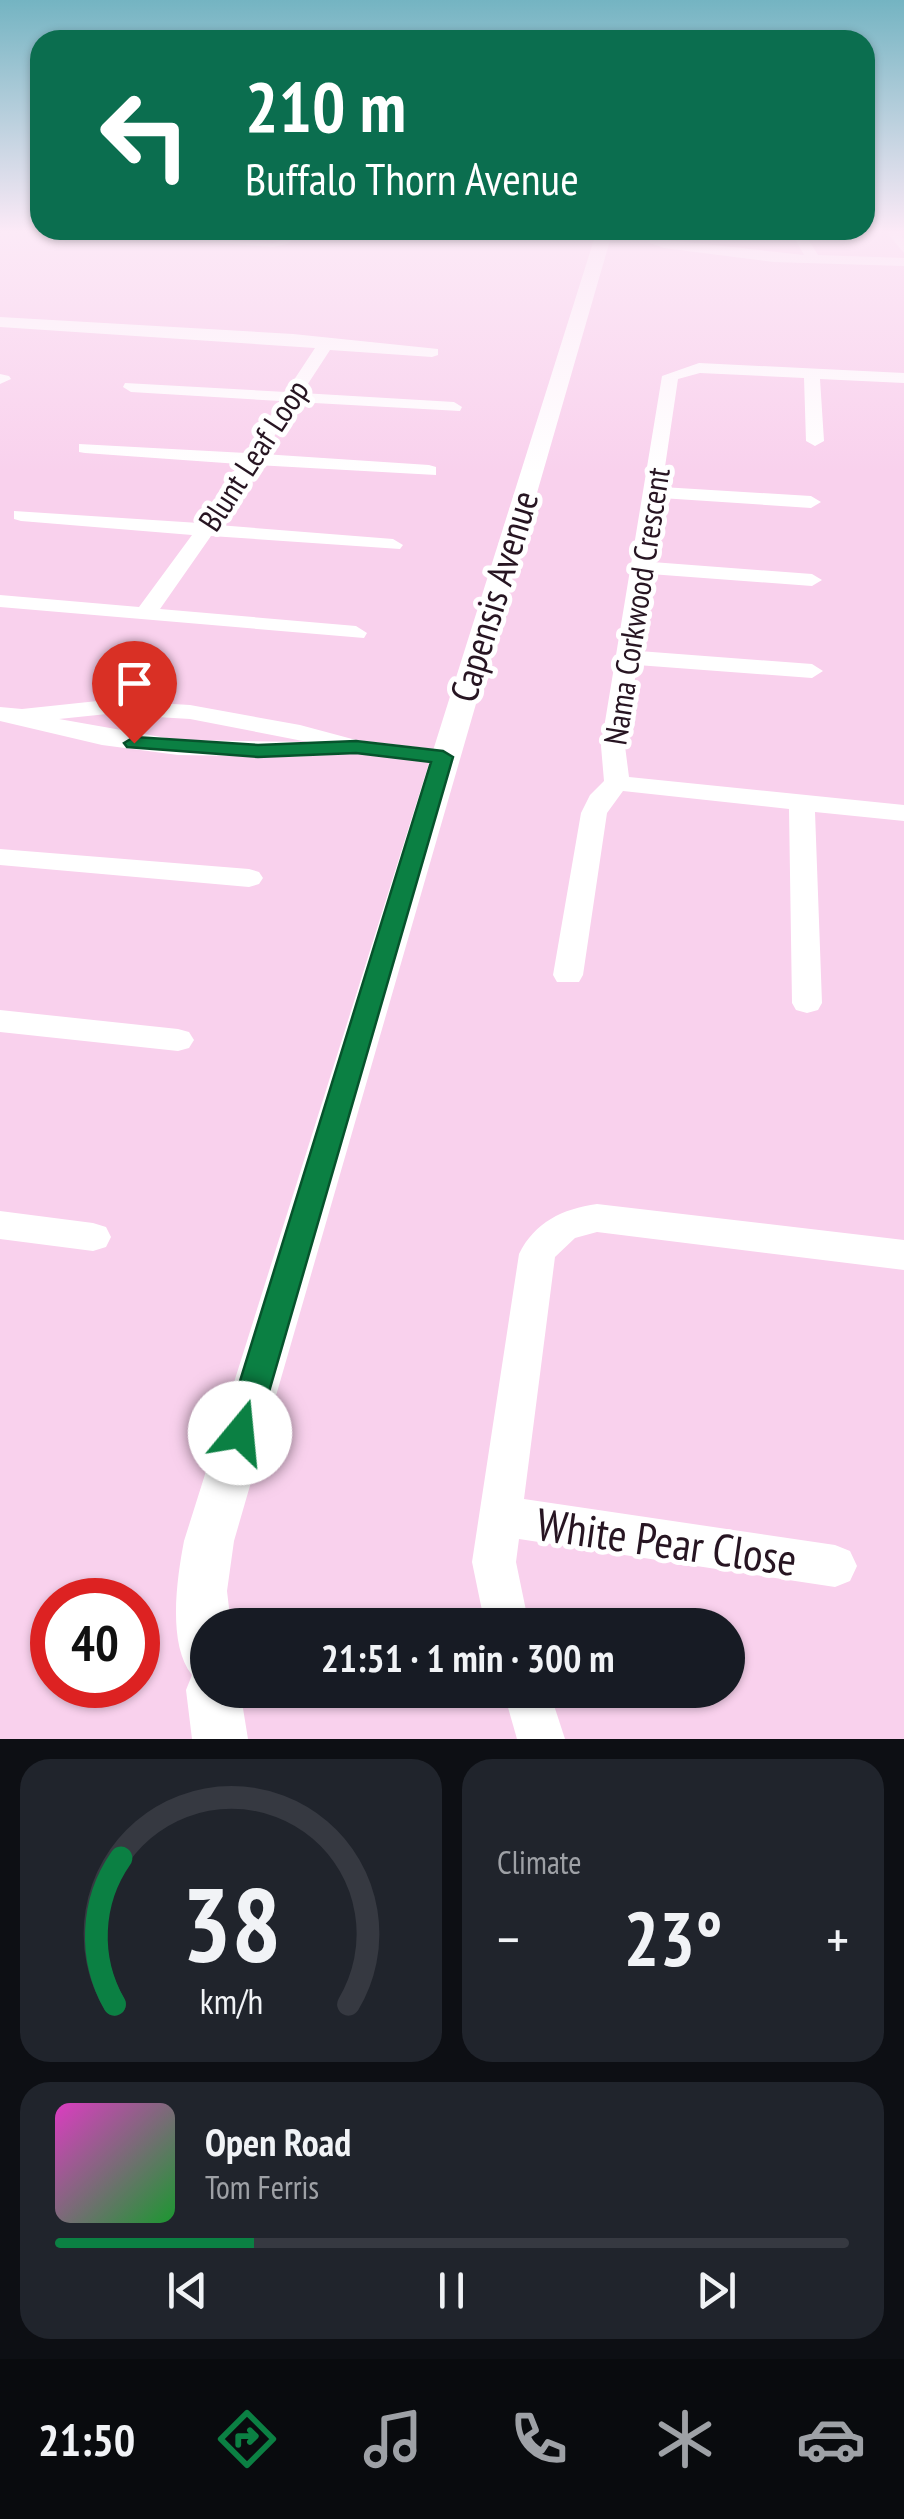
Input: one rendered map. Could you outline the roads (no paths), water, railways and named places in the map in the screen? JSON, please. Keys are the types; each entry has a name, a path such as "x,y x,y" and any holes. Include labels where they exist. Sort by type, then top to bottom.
{"street":[{"name":"Capensis Avenue","path":"203,1608 201,1592 209,1541 579,311"},
{"name":"Blunt Leaf Loop","path":"0,322 294,338 325,345 146,613"},
{"path":"325,345 432,352"},
{"name":"Nama Corkwood Crescent","path":"904,378 699,368 670,376 613,746 617,783 904,813"},
{"path":"812,374 815,441"},
{"path":"131,387 454,407"},
{"path":"84,448 429,471"},
{"path":"654,492 810,502"},
{"path":"21,515 393,545"},
{"path":"642,567 812,580"},
{"path":"0,601 356,633"},
{"path":"627,657 812,671"},
{"path":"11,715 107,707 190,712 300,732 356,747 443,757"},
{"path":"11,715 68,731 186,748 280,752 356,747"},
{"path":"568,975 594,813 599,801 617,783"},
{"path":"802,803 807,1003"},
{"path":"0,856 249,878"},
{"path":"0,1020 178,1040"},
{"path":"503,1608 494,1562 500,1516 537,1254 555,1232 580,1220 628,1219 904,1255"},
{"path":"0,1225 93,1238"},
{"name":"White Pear Close","path":"500,1516 835,1566"},
{"path":"216,1708 220,1739"},
{"path":"532,1708 541,1739"}]}
